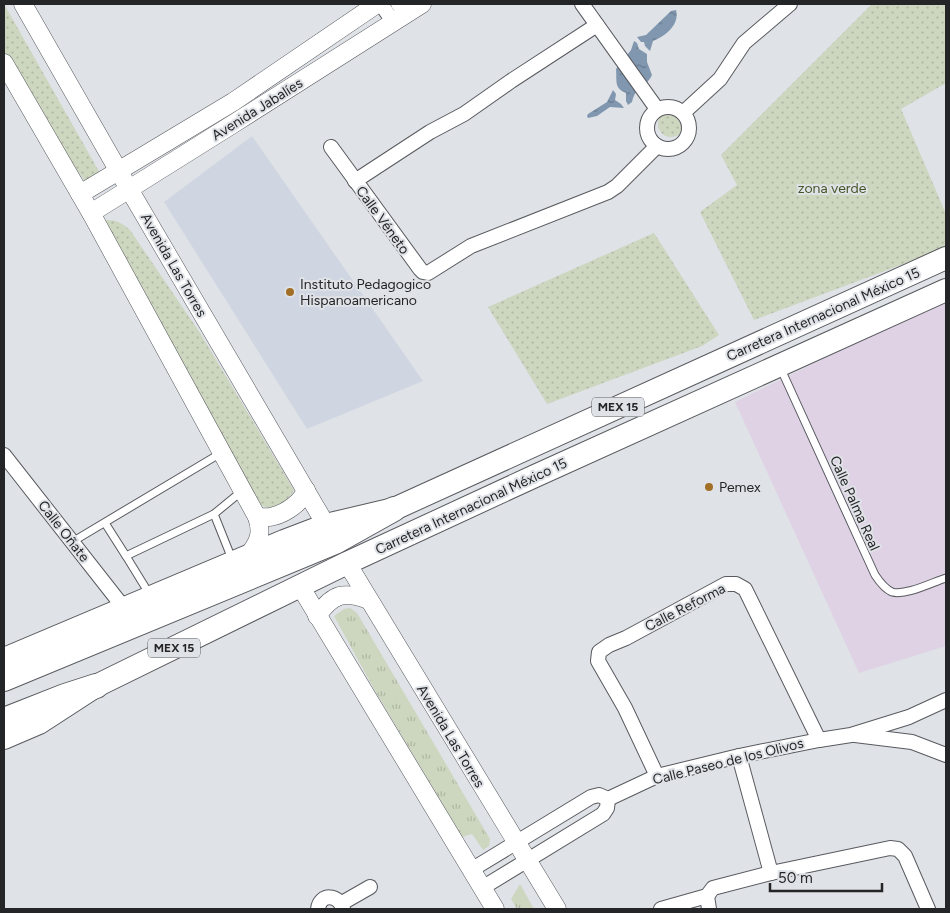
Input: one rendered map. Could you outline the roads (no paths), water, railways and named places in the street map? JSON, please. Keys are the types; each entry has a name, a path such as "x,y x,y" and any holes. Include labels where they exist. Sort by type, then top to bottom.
{"highway":[{"name":"MEX 15","path":"4,679 335,542 394,509"},
{"path":"4,720 96,686"}],"main road":[{"name":"Carretera Internacional México 15","path":"240,559 326,525 394,509 946,258"},
{"name":"Carretera Internacional México 15","path":"4,738 39,723 96,686 347,563 946,290"},
{"name":"MEX 15","path":"4,660 240,559"}],"street":[{"name":"Avenida Las Torres","path":"23,4 326,525"},
{"name":"Avenida Jabalíes","path":"80,194 233,102 378,4"},
{"path":"381,4 399,14"},
{"name":"Avenida Jabalíes","path":"91,213 399,14 422,4"},
{"path":"582,4 657,109"},
{"path":"683,113 720,79 744,43 790,4"},
{"name":"Calle Véneto","path":"597,26 511,81 464,114 430,132 355,181 420,269 428,273 471,246 608,192 617,186 657,146"},
{"path":"4,63 91,213 257,517 261,526 260,538 240,559"},
{"path":"668,106 683,113 687,118 689,132 682,143 670,149 657,146 651,141 647,128 648,120 657,109 668,106"},
{"path":"331,147 355,181"},
{"name":"Calle Oñate","path":"4,454 124,608"},
{"path":"257,517 273,517 280,514 302,498 306,490"},
{"name":"Avenida Las Torres","path":"347,563 557,909"},
{"name":"Calle Reforma","path":"657,776 625,708 598,661 599,652 726,584 736,584 745,588 819,740"},
{"path":"300,586 495,909"},
{"path":"317,616 326,603 340,596 353,594 369,600"},
{"path":"852,735 909,717 946,700"},
{"path":"909,717 904,730 912,742"},
{"path":"852,735 912,742 946,755"},
{"name":"Calle Paseo de los Olivos","path":"471,870 592,797 599,796 608,799 657,776 739,756 852,735"},
{"path":"739,756 771,873"},
{"path":"482,888 603,814 607,808 608,799"},
{"path":"660,909 708,903 713,888 771,873 890,848 898,848 905,856 928,909"},
{"path":"318,909 318,905 329,897 336,898 342,906 370,887"}],"lane":[{"name":"Calle Palma Real","path":"780,366 875,575 892,592 905,593 946,578"},
{"path":"72,542 221,453"},
{"path":"126,556 214,514 243,491"},
{"path":"214,514 240,559"},
{"path":"105,523 151,597"}],"water":[{"path":"676,10 677,15 674,25 667,33 653,41 650,51 644,42 641,42 637,37 646,35 671,11"},
{"path":"634,41 639,49 647,54 647,62 652,75 636,92 632,102 628,105 626,93 617,84 616,69 631,50"},
{"path":"613,90 616,94 615,100 624,108 610,107 597,116 588,118 588,114 607,102"}],"place":[{"name":"Instituto Pedagogico Hispanoamericano","path":"290,292"},
{"name":"Pemex","path":"709,487"}],"park label":[{"name":"zona verde","path":"832,188"}]}
